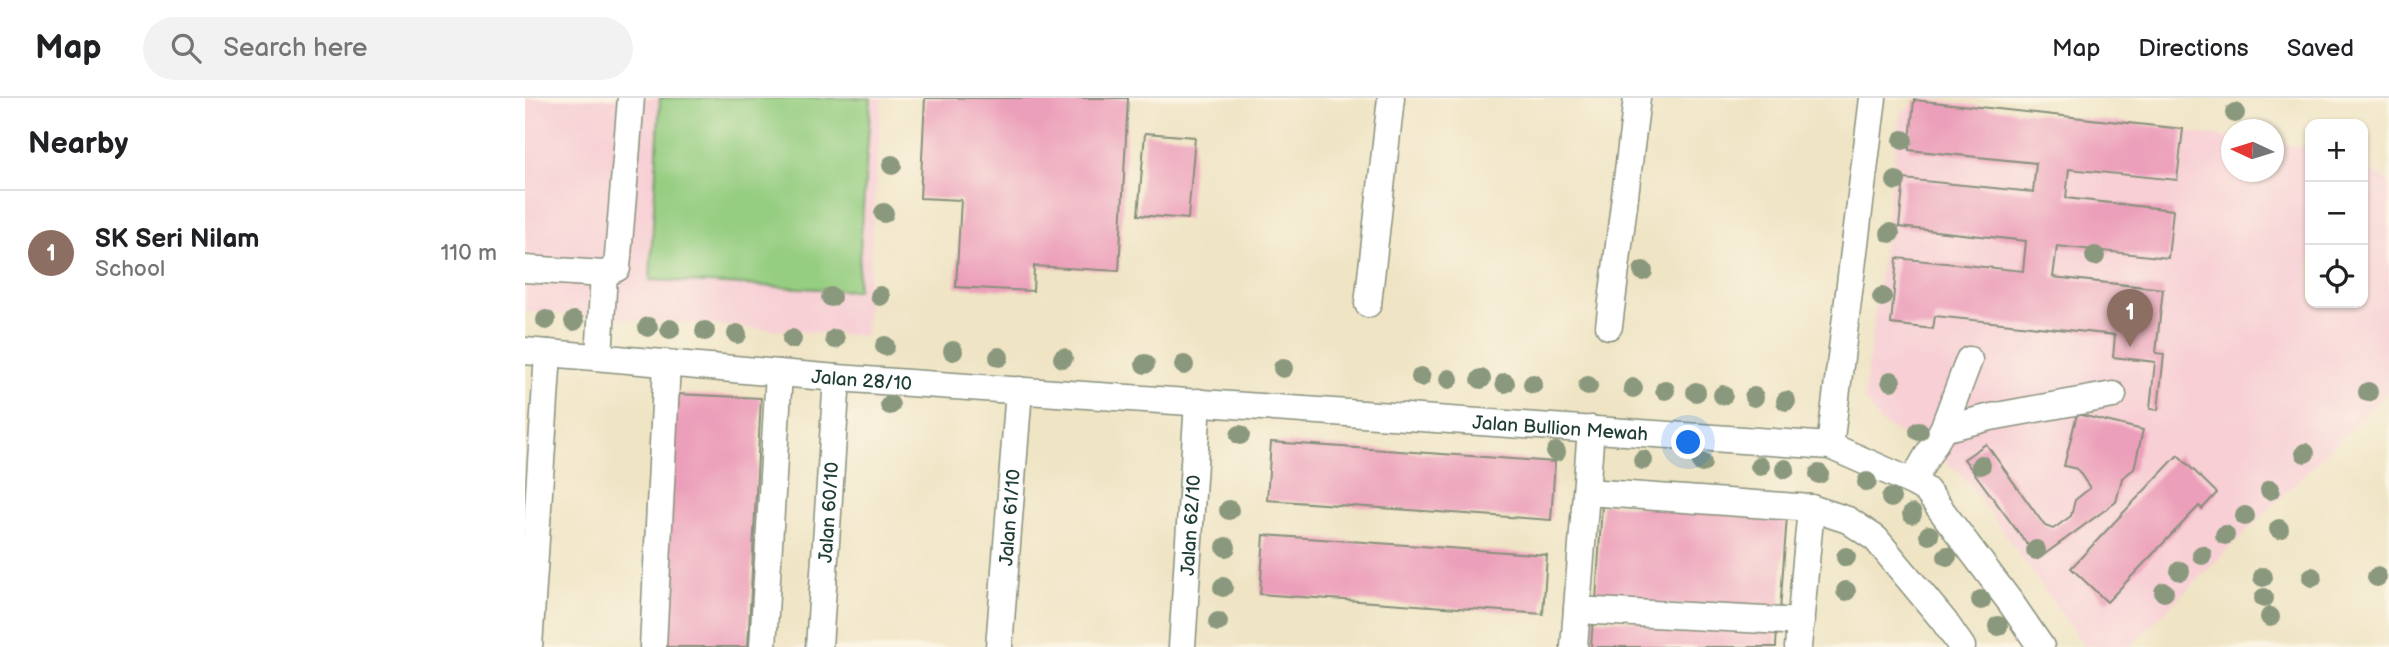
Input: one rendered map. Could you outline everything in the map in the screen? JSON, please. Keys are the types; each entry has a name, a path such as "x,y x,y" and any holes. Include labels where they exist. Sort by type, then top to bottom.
{"street":[{"path":"525,269 604,274 617,268 631,98"},
{"path":"1368,304 1391,98"},
{"path":"1609,326 1636,98"},
{"path":"1830,446 1873,98"},
{"path":"599,357 604,274"},
{"path":"529,647 537,352"},
{"name":"Jalan 28/10","path":"537,352 837,378 1198,402"},
{"path":"1912,482 1943,429 1969,360"},
{"path":"653,647 667,363"},
{"path":"763,647 779,373"},
{"name":"Jalan 60/10","path":"820,647 837,378"},
{"name":"Jalan 61/10","path":"999,647 1019,390"},
{"path":"1943,429 1991,416 2112,395"},
{"name":"Jalan Bullion Mewah","path":"1198,402 1830,446 1927,490 2041,647"},
{"name":"Jalan 62/10","path":"1182,647 1198,402"},
{"path":"1574,647 1591,429"},
{"path":"1587,492 1811,508 1848,520 1876,539 1944,621 1962,647"},
{"path":"1577,610 1800,635 1811,508"}],"shaded area":[{"path":"525,98 882,98 865,336 525,312"},
{"path":"1921,98 2221,137 2221,182 2284,182 2284,144 2305,147 2305,308 2368,308 2368,169 2389,181 2389,391 2129,647 2085,647 1961,473 1879,421 1864,398 1900,114"}],"green space":[{"path":"660,98 871,98 857,291 650,280"}],"building":[{"path":"925,98 1128,98 1119,271 1034,266 1033,291 956,287 961,200 920,198"},
{"path":"1914,100 2183,129 2177,180 2069,169 2066,198 2173,210 2168,258 2057,246 2053,277 2163,289 2156,353 2164,354 2158,410 2150,409 2155,362 2113,357 2115,335 1935,316 1933,329 1891,324 1897,258 2023,271 2026,241 1899,227 1904,179 2033,192 2036,163 1909,150"},
{"path":"1145,133 1195,137 1188,219 1138,215"},
{"path":"676,394 761,398 748,647 664,647"},
{"path":"2077,414 2143,430 2134,469 2122,478 2116,502 2038,559 1964,459 1986,444 2045,526 2053,529 2071,516 2075,500 2090,488 2077,469 2064,466"},
{"path":"1271,442 1555,462 1551,520 1267,500"},
{"path":"2178,455 2217,493 2202,509 2199,506 2107,602 2071,568"},
{"path":"1602,504 1787,516 1780,611 1596,600"},
{"path":"1264,535 1547,555 1543,614 1260,594"},
{"path":"1593,619 1777,627 1776,647 1591,647"}],"place":[{"name":"SK Seri Nilam","path":"2130,347"}]}
